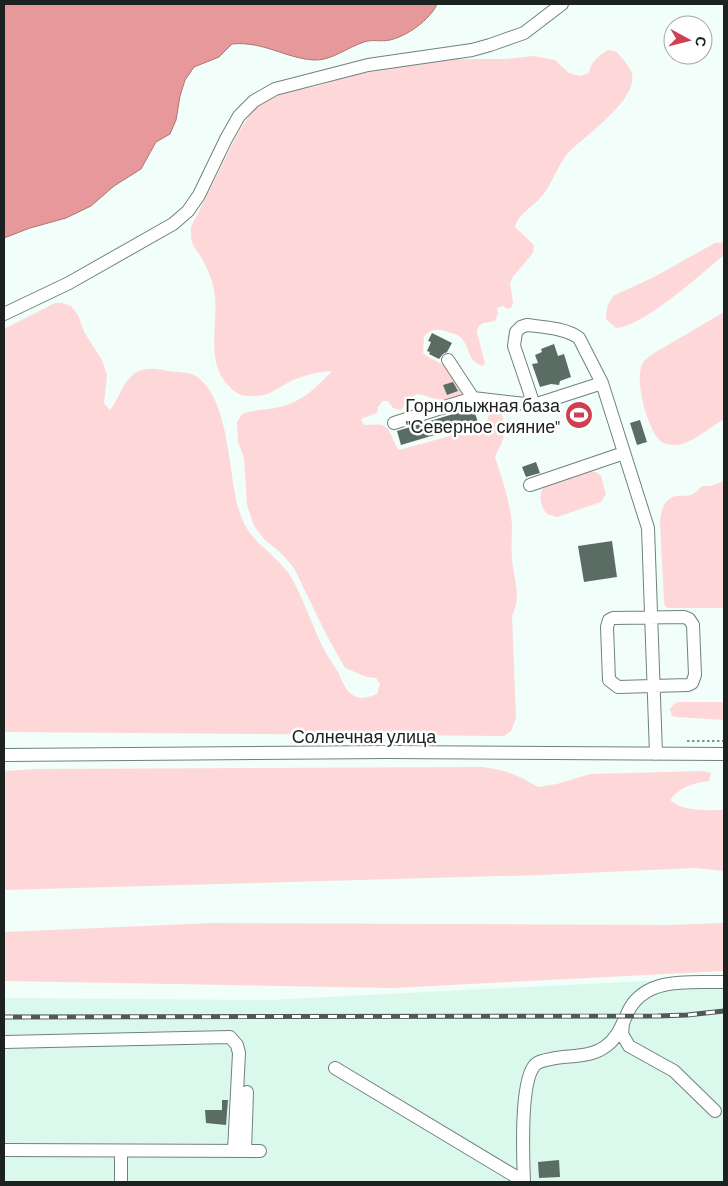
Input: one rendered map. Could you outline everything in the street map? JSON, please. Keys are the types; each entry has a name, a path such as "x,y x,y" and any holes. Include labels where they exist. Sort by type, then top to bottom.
{"street":[{"path":"4,314 69,283 173,224 188,211 199,195 226,139 240,116 254,101 275,89 368,65 472,50 490,45 524,33 562,4"},
{"path":"534,406 514,346 516,332 524,326 531,326 568,332 576,336 579,338 602,383 648,528 656,754"},
{"path":"448,360 472,398"},
{"path":"394,422 472,398 534,406 602,383"},
{"path":"530,485 624,453"},
{"path":"684,617 692,622 695,665 694,680 688,685 654,686 618,687 611,683 609,680 607,627 609,620 613,618 684,617"},
{"name":"Солнечная улица","path":"4,755 387,752 724,754"},
{"path":"524,1182 525,1095 530,1072 536,1064 544,1060 584,1055 600,1050 611,1042 637,998 653,988 673,984 724,982"},
{"path":"623,1023 622,1034 629,1046 674,1071 715,1111"},
{"path":"4,1042 230,1037 234,1040 239,1053 240,1151"},
{"path":"335,1068 524,1182"},
{"path":"240,1151 247,1092"},
{"path":"4,1150 260,1151"},
{"path":"121,1151 121,1182"}],"path":[{"path":"685,741 724,741"}],"shaded area":[{"path":"4,4 437,4 424,21 404,35 390,40 364,42 320,60 303,59 254,45 232,44 219,57 194,67 185,80 176,120 170,134 156,142 141,169 114,186 91,206 66,218 30,228 4,238"},
{"path":"608,50 617,52 628,66 632,74 632,84 619,106 568,153 546,191 519,218 515,227 534,245 533,253 512,278 510,284 512,307 507,309 503,306 497,308 498,314 495,321 479,326 477,332 485,364 482,366 474,361 465,343 459,336 441,330 432,331 424,337 423,353 444,365 452,374 461,392 459,396 448,400 434,399 418,394 411,397 401,410 393,408 388,401 383,401 378,407 377,413 361,420 364,425 382,425 385,427 390,432 399,450 479,428 487,421 490,412 499,412 502,415 504,420 503,438 495,457 511,516 512,560 517,594 512,616 516,718 511,731 504,736 4,732 4,329 55,303 71,306 78,315 84,332 102,360 107,375 104,403 110,410 128,379 146,369 192,374 206,386 215,401 222,420 237,500 245,525 257,541 279,562 291,577 321,643 347,690 359,698 377,694 380,684 376,678 367,677 345,668 294,568 281,553 264,539 254,526 247,505 244,458 238,442 237,422 242,414 289,404 312,391 332,371 318,372 290,381 261,396 243,395 236,393 231,388 221,375 217,364 214,339 214,290 207,268 191,239 191,227 237,135 251,113 269,98 353,75 447,59 506,59 534,56 555,60 569,73 580,76 589,73 591,66"},
{"path":"724,242 724,255 687,286 641,319 616,328 606,319 607,307 613,296 654,277 715,243"},
{"path":"724,312 724,419 689,442 677,445 664,443 657,437 647,417 640,380 640,370 643,363 651,355"},
{"path":"589,471 596,472 601,476 606,494 601,502 557,517 547,514 541,501 543,488"},
{"path":"724,481 724,608 668,608 664,602 660,522 664,506 672,497 691,495 702,486 711,486"},
{"path":"678,702 724,702 724,720 672,716 670,709"},
{"path":"483,767 512,774 538,787 557,784 590,774 702,771 711,773 709,781 687,786 670,800 682,807 724,810 724,871 695,868 541,875 4,890 4,771 37,769"},
{"path":"213,923 666,925 724,923 724,971 393,988 4,981 4,932"},
{"path":"724,977 724,1182 4,1182 4,998 271,1000"}],"building":[{"path":"432,333 452,343 447,352 439,359 427,351 431,342 428,341"},
{"path":"554,344 558,356 564,354 571,377 560,381 559,385 551,384 540,387 532,364 538,363 535,355 542,352 541,349"},
{"path":"453,382 458,391 447,395 443,385"},
{"path":"473,408 478,422 401,445 397,431"},
{"path":"640,420 647,442 637,445 630,423"},
{"path":"536,462 540,473 526,477 522,467"},
{"path":"612,541 617,577 584,582 578,546"},
{"path":"222,1100 228,1100 226,1125 206,1123 205,1110 222,1110"},
{"path":"559,1160 560,1177 539,1178 538,1162"}],"railway":[{"path":"4,1017 658,1016 724,1011"}],"place":[{"name":"Горнолыжная база \"Северное сияние\"","path":"579,415"}]}
